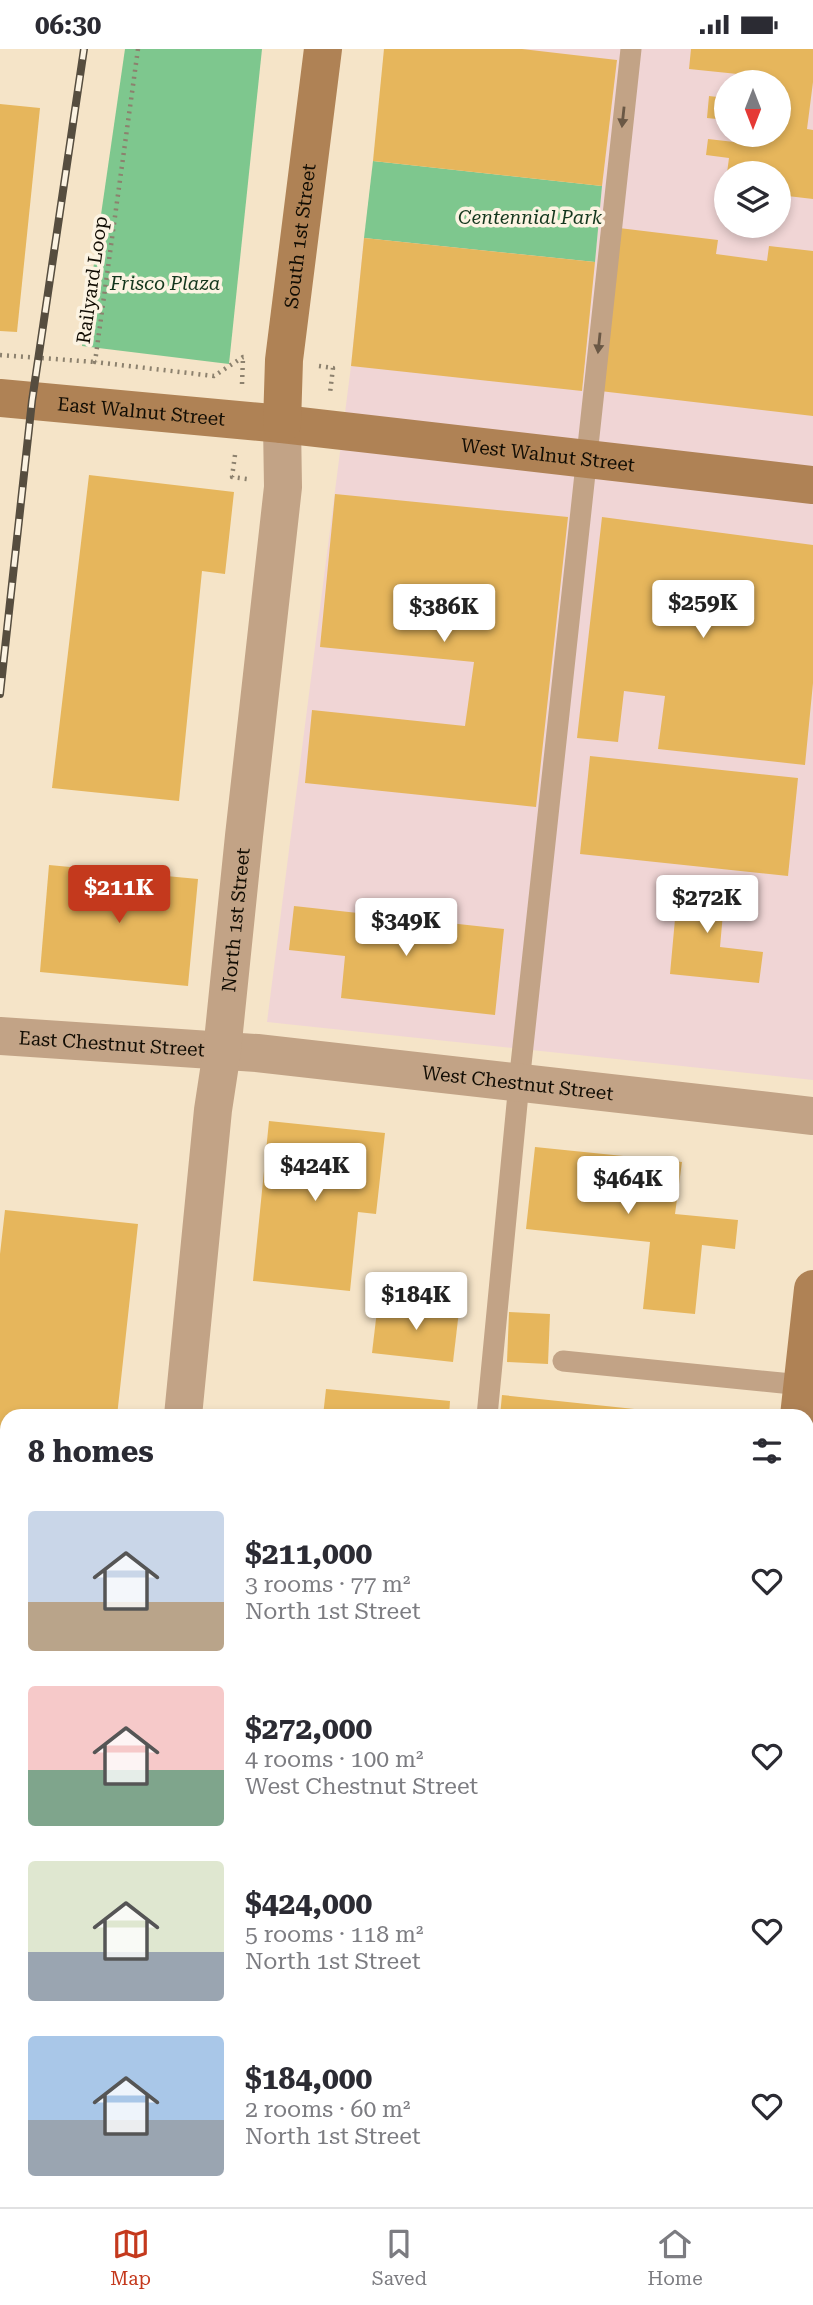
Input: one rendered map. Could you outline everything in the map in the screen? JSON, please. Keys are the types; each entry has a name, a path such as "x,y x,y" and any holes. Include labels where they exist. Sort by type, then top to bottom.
{"street":[{"name":"South 1st Street","path":"282,424 284,360 323,49"},
{"name":"East Walnut Street","path":"0,398 282,424"},
{"name":"West Walnut Street","path":"282,424 813,485"},
{"name":"North 1st Street","path":"184,1409 213,1110 222,1051 283,487 282,424"},
{"name":"East Chestnut Street","path":"0,1036 222,1051"},
{"name":"West Chestnut Street","path":"222,1051 813,1116"},
{"path":"800,1400 813,1289"}],"lane":[{"path":"488,1409 519,1083 631,49"},
{"path":"563,1361 800,1400"}],"path":[{"name":"Railyard Loop","path":"138,49 95,362 214,376 243,357"},
{"path":"0,355 95,362"}],"shaded area":[{"path":"384,49 813,49 813,1080 267,1022 351,366 364,238 595,262 602,186 382,77"}],"green space":[{"name":"Frisco Plaza","path":"125,49 262,49 229,364 82,346"},
{"name":"Centennial Park","path":"373,161 602,186 595,262 364,238"}],"building":[{"path":"384,49 522,49 617,60 602,186 373,161"},
{"path":"691,49 813,49 813,82 807,129 813,130 813,199 791,196 791,161 729,161 729,158 706,155 708,139 714,140 714,147 791,147 791,70 714,72 689,69"},
{"path":"709,96 714,97 714,119 707,118"},
{"path":"0,104 40,108 17,332 0,331"},
{"path":"619,228 718,240 716,254 767,261 769,246 813,251 813,416 600,391"},
{"path":"364,238 595,262 582,391 351,366"},
{"path":"89,475 234,492 225,574 202,571 179,801 52,788"},
{"path":"335,494 568,517 536,807 305,783 312,710 465,726 474,662 320,647"},
{"path":"602,517 813,545 813,683 805,765 658,749 665,696 624,691 618,742 577,738"},
{"path":"590,756 798,778 788,876 580,854"},
{"path":"49,865 198,879 188,986 40,972"},
{"path":"679,875 726,879 720,947 763,952 759,983 670,974"},
{"path":"294,906 504,929 495,1015 341,998 345,956 289,950"},
{"path":"269,1121 385,1133 376,1214 358,1212 350,1291 253,1281"},
{"path":"535,1147 682,1162 675,1214 738,1220 735,1249 702,1245 695,1314 643,1309 650,1242 526,1229"},
{"path":"5,1210 138,1224 118,1409 0,1409 0,1254"},
{"path":"378,1302 459,1311 453,1362 372,1353"},
{"path":"509,1312 550,1314 548,1364 507,1362"},
{"path":"326,1389 450,1401 449,1409 324,1409"},
{"path":"502,1395 635,1409 501,1409"}],"railway":[{"path":"0,694 32,401 84,49"}]}
